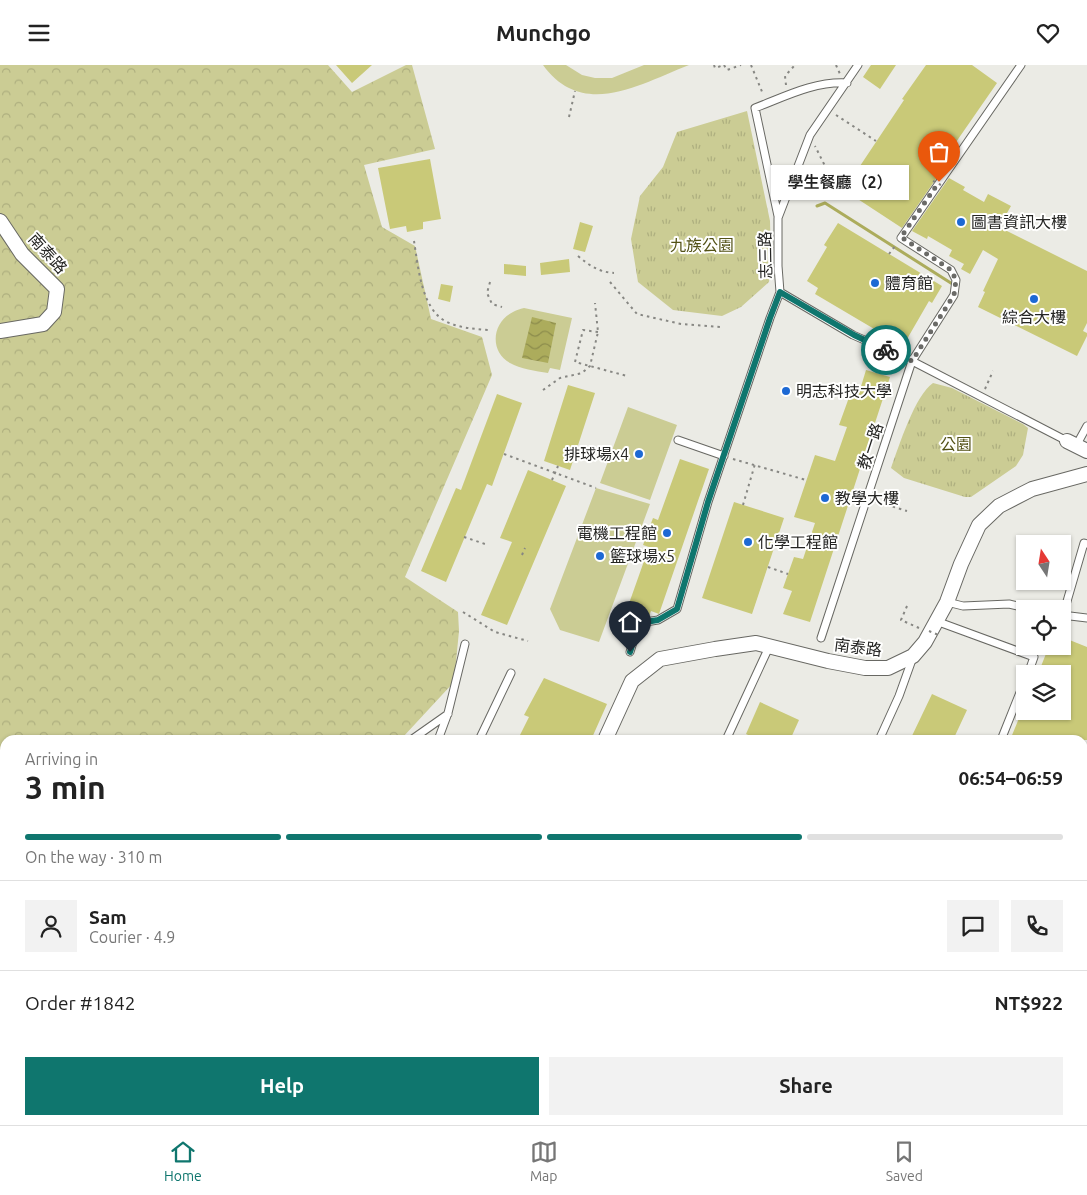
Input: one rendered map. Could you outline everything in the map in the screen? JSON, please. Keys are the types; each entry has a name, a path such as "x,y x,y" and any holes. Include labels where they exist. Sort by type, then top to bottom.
{"street":[{"name":"南泰路","path":"0,221 22,254 57,289 54,312 43,324 0,331"},
{"path":"913,657 925,642 947,602 961,564 979,525 999,506 1032,489 1087,475"},
{"name":"南泰路","path":"607,735 632,681 660,659 756,643 865,668 888,668 913,657"}],"lane":[{"name":"志三路","path":"858,65 810,135 778,218 780,292 854,335 912,361 1077,446"},
{"name":"教一路","path":"821,638 912,361 954,295 956,280 951,270 901,237 1021,65"},
{"path":"778,218 754,108 804,89 833,82 847,83"},
{"path":"630,652 639,623 658,620 677,609 724,456 780,292"},
{"path":"1077,446 1087,426"},
{"path":"678,440 724,456"},
{"path":"1067,600 1084,543 1087,544"},
{"path":"947,602 963,606 1009,604 1016,606"},
{"path":"1071,616 1087,618"},
{"path":"936,621 1034,657 1031,665"},
{"path":"440,735 448,713 465,645"},
{"path":"728,735 769,647"},
{"path":"881,735 899,696 913,657"},
{"path":"481,735 511,673"},
{"path":"1003,735 1016,702"},
{"path":"418,735 448,713"}],"path":[{"path":"714,65 715,69 724,65 726,71 741,65"},
{"path":"750,65 766,103"},
{"path":"789,95 785,76 795,65"},
{"path":"569,117 574,91"},
{"path":"828,109 876,141"},
{"path":"791,181 828,193 834,192 835,186 810,135"},
{"path":"933,181 941,185"},
{"path":"414,241 424,291 433,311 445,321 466,328 489,330"},
{"path":"578,256 591,267 604,272 614,273"},
{"path":"490,282 487,293 492,304 502,307"},
{"path":"610,283 637,314 681,324 720,327"},
{"path":"543,390 560,378 582,373 590,366 598,332 594,303"},
{"path":"598,332 583,329 575,362 626,376"},
{"path":"982,396 993,371"},
{"path":"504,454 596,488"},
{"path":"724,456 806,479"},
{"path":"743,505 754,464"},
{"path":"552,480 558,466"},
{"path":"867,499 907,511"},
{"path":"464,537 488,545"},
{"path":"522,555 526,548"},
{"path":"768,567 788,573"},
{"path":"907,606 901,620 942,636"},
{"path":"462,612 495,632 528,641"}],"green space":[{"path":"0,65 328,65 352,92 406,65 412,65 435,149 364,165 382,227 415,246 431,319 482,337 492,375 405,577 458,612 459,631 454,682 405,735 0,735"},
{"path":"543,65 566,65 582,75 595,78 612,78 644,65 689,65 632,88 613,93 594,94 576,91 559,82"},
{"name":"九族公園","path":"747,111 770,221 771,262 769,282 741,307 722,316 673,310 638,282 631,239 640,196 663,167 677,132"},
{"path":"524,308 572,318 560,370 550,368 548,373 523,368 503,358 496,344 497,329 506,317"},
{"name":"公園","path":"933,383 952,388 1028,428 1023,455 1016,466 971,497 965,497 904,478 891,468 914,409 926,389"},
{"name":"排球場x4","path":"628,407 677,425 650,500 600,483"},
{"name":"籃球場x5","path":"596,488 650,504 599,642 560,630 550,609"}],"water":[{"path":"532,317 556,323 548,363 522,358"}],"building":[{"path":"336,65 372,65 352,83"},
{"path":"871,65 896,65 880,89 863,77"},
{"path":"926,65 972,65 997,83 954,145 956,146 938,173 940,173 902,228 844,190"},
{"path":"430,159 441,219 423,222 423,229 407,232 406,226 390,229 378,168"},
{"name":"綜合大樓","path":"949,178 965,187 963,190 984,202 988,194 1011,206 999,227 1087,271 1087,323 1083,331 1087,333 1087,336 1077,356 978,307 985,292 983,291 998,259 983,250 970,274 961,269 964,264 949,256 952,250 928,236 927,239 912,231"},
{"path":"580,222 593,226 585,252 573,249"},
{"name":"體育館","path":"838,223 942,286 932,303 929,301 903,346 815,294 818,288 807,281 827,247 824,245"},
{"path":"569,259 570,272 541,275 540,263"},
{"path":"504,264 526,266 526,276 504,274"},
{"path":"441,284 453,286 450,302 438,299"},
{"name":"教學大樓","path":"866,370 890,377 810,622 783,614 792,591 783,588 794,557 803,559 815,523 794,517 815,455 835,461 847,427 839,425 851,391 859,393"},
{"path":"568,385 595,393 570,470 544,461"},
{"path":"497,394 522,403 492,486 487,484 446,582 421,571 456,488 461,490"},
{"name":"電機工程館","path":"680,459 709,469 659,614 651,611 649,616 642,617 626,612 649,547 643,545 653,518 658,520"},
{"path":"528,470 566,486 507,625 481,615 512,542 500,538"},
{"name":"化學工程館","path":"734,502 784,518 752,614 702,598"},
{"path":"1071,641 1087,647 1087,735 1012,735 1018,720 1071,720 1071,665 1042,665 1045,655 1071,655"},
{"path":"544,678 607,704 593,735 520,735 529,717 524,715"},
{"path":"932,694 967,710 955,735 912,735"},
{"path":"760,702 799,720 792,735 746,734"}],"waterway":[{"path":"817,206 825,203 954,285"}],"way so far":[{"path":"886,350 912,361 954,295 956,280 951,270 901,237 939,182"}],"place":[{"name":"學生餐廳（2）","path":"939,182"},
{"name":"圖書資訊大樓","path":"961,222"},
{"name":"體育館","path":"875,283"},
{"name":"綜合大樓","path":"1034,299"},
{"name":"明志科技大學","path":"786,391"},
{"name":"排球場x4","path":"639,454"},
{"name":"教學大樓","path":"825,498"},
{"name":"電機工程館","path":"667,533"},
{"name":"化學工程館","path":"748,542"},
{"name":"籃球場x5","path":"600,556"}],"route":[{"path":"630,652 639,623 658,620 677,609 708,502 780,292 854,335 886,350"}]}
